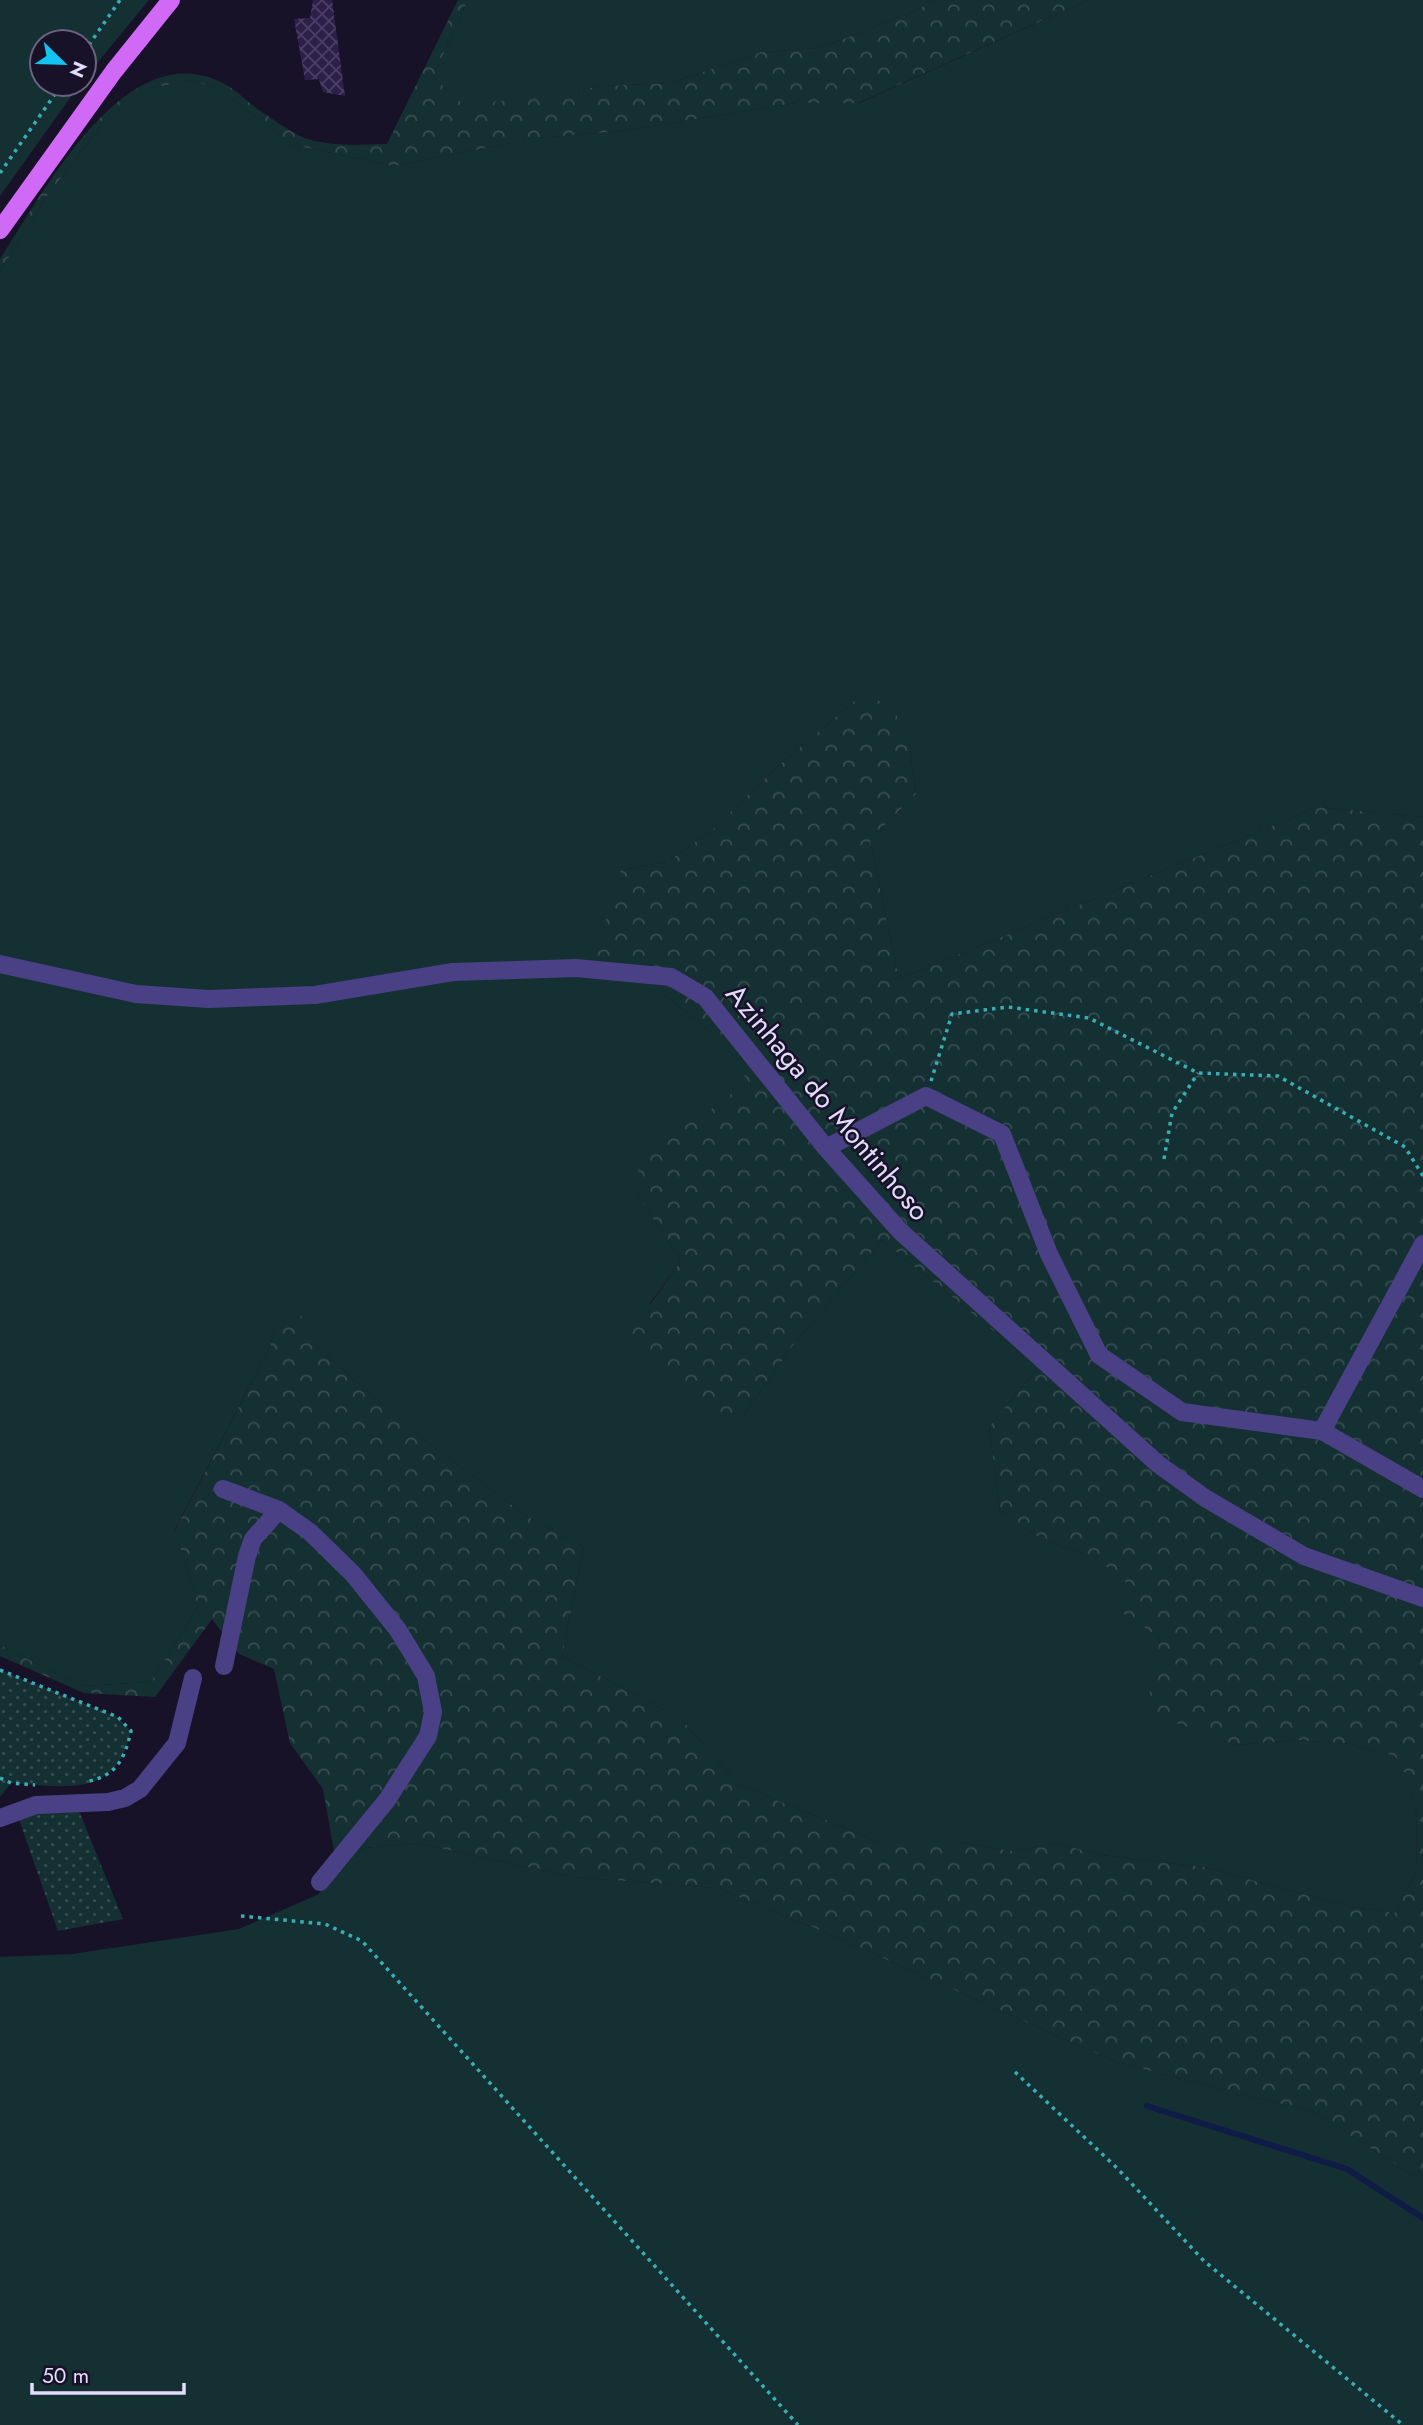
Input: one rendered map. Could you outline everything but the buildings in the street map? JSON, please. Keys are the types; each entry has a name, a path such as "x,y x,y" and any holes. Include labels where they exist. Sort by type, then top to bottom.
{"main road":[{"path":"0,230 114,71 171,0"}],"street":[{"name":"Azinhaga do Montinhoso","path":"0,964 136,994 209,999 315,995 453,972 576,968 671,977 705,997 826,1149 900,1231 1158,1464 1205,1498 1304,1556 1423,1598"},
{"path":"826,1149 926,1096 1002,1134 1049,1254 1100,1355 1182,1412 1322,1431 1423,1489"},
{"path":"1322,1431 1423,1244"},
{"path":"223,1489 279,1510 310,1532 354,1574 398,1630 426,1676 433,1712 428,1736 402,1778 320,1882"},
{"path":"224,1667 247,1556 253,1539 279,1510"},
{"path":"0,1818 36,1805 108,1802 125,1798 141,1789 177,1743 193,1678"}],"path":[{"path":"98,32 120,0"},
{"path":"0,173 52,98"},
{"path":"926,1096 952,1014 1008,1007 1089,1018 1198,1073 1278,1076 1405,1147 1423,1176"},
{"path":"1164,1160 1172,1113 1198,1073"},
{"path":"0,1670 118,1717 131,1731 125,1756 105,1779 74,1785"},
{"path":"0,1778 11,1783 37,1785"},
{"path":"241,1916 325,1924 362,1941 798,2425"},
{"path":"1015,2072 1117,2168 1204,2261 1403,2425"}],"green space":[{"path":"0,0 149,0 98,62 98,28 28,28 28,98 70,98 0,196"},
{"path":"458,0 468,0 433,77 465,106 603,86 671,83 761,52 820,48 915,11 934,0 1088,0 858,103 796,103 621,131 537,138 394,166 293,145 221,91 192,80 147,89 103,123 47,196 0,271 0,259 65,160 93,126 124,97 156,79 191,74 228,86 282,125 312,140 344,145 387,144"},
{"path":"468,0 934,0 915,11 820,48 761,52 671,83 603,86 465,107 433,77"},
{"path":"1088,0 1423,0 1423,817 1318,807 899,979 870,840 916,794 910,751 865,692 777,767 711,831 667,862 621,870 662,981 663,993 711,1032 749,1081 705,1114 636,1193 681,1261 650,1303 744,1415 790,1349 882,1240 1038,1367 989,1427 1000,1510 1041,1539 1076,1551 1127,1577 1121,1612 1160,1638 1147,1712 1236,1745 1296,1740 1351,1744 1395,1756 1410,1781 1417,1817 1416,1872 1395,1913 1352,1907 1204,1867 1101,1855 1056,1843 1013,1851 957,1842 880,1842 739,1785 681,1719 562,1656 584,1547 528,1517 420,1437 314,1345 276,1325 270,1347 175,1529 198,1607 151,1682 81,1686 0,1645 0,271 47,196 103,123 146,89 192,80 221,91 293,145 394,166 536,138 621,131 796,103 859,103"},
{"path":"865,692 895,711 910,751 916,794 870,840 899,979 1318,807 1423,817 1423,2182 1314,2112 1116,2062 836,1937 717,1888 573,1877 417,1843 334,1851 323,1789 290,1743 274,1669 239,1654 212,1619 155,1697 84,1693 0,1656 0,1645 81,1686 151,1682 198,1607 175,1530 270,1347 276,1325 303,1316 314,1345 420,1437 528,1517 584,1547 562,1656 681,1719 739,1785 880,1842 957,1842 1013,1851 1056,1843 1101,1855 1204,1867 1352,1907 1395,1913 1416,1872 1417,1817 1410,1782 1395,1756 1351,1744 1296,1740 1236,1745 1146,1712 1160,1638 1121,1612 1126,1577 1076,1551 1041,1539 1000,1510 989,1427 1038,1367 882,1240 790,1349 744,1415 701,1409 627,1337 681,1261 636,1193 640,1152 705,1114 748,1081 711,1032 663,993 662,981 595,955 621,870 667,862 711,831 777,767"},
{"path":"0,1670 118,1717 131,1731 124,1753 114,1768 101,1778 86,1784 51,1786 11,1783 0,1797"},
{"path":"76,1804 123,1919 58,1931 16,1811"},
{"path":"417,1843 573,1877 717,1888 836,1937 1116,2062 1314,2112 1423,2182 1423,2425 0,2425 0,1957 72,1954 239,1929 319,1894 334,1851"}],"waterway":[{"path":"1147,2106 1347,2169 1423,2218"}]}
